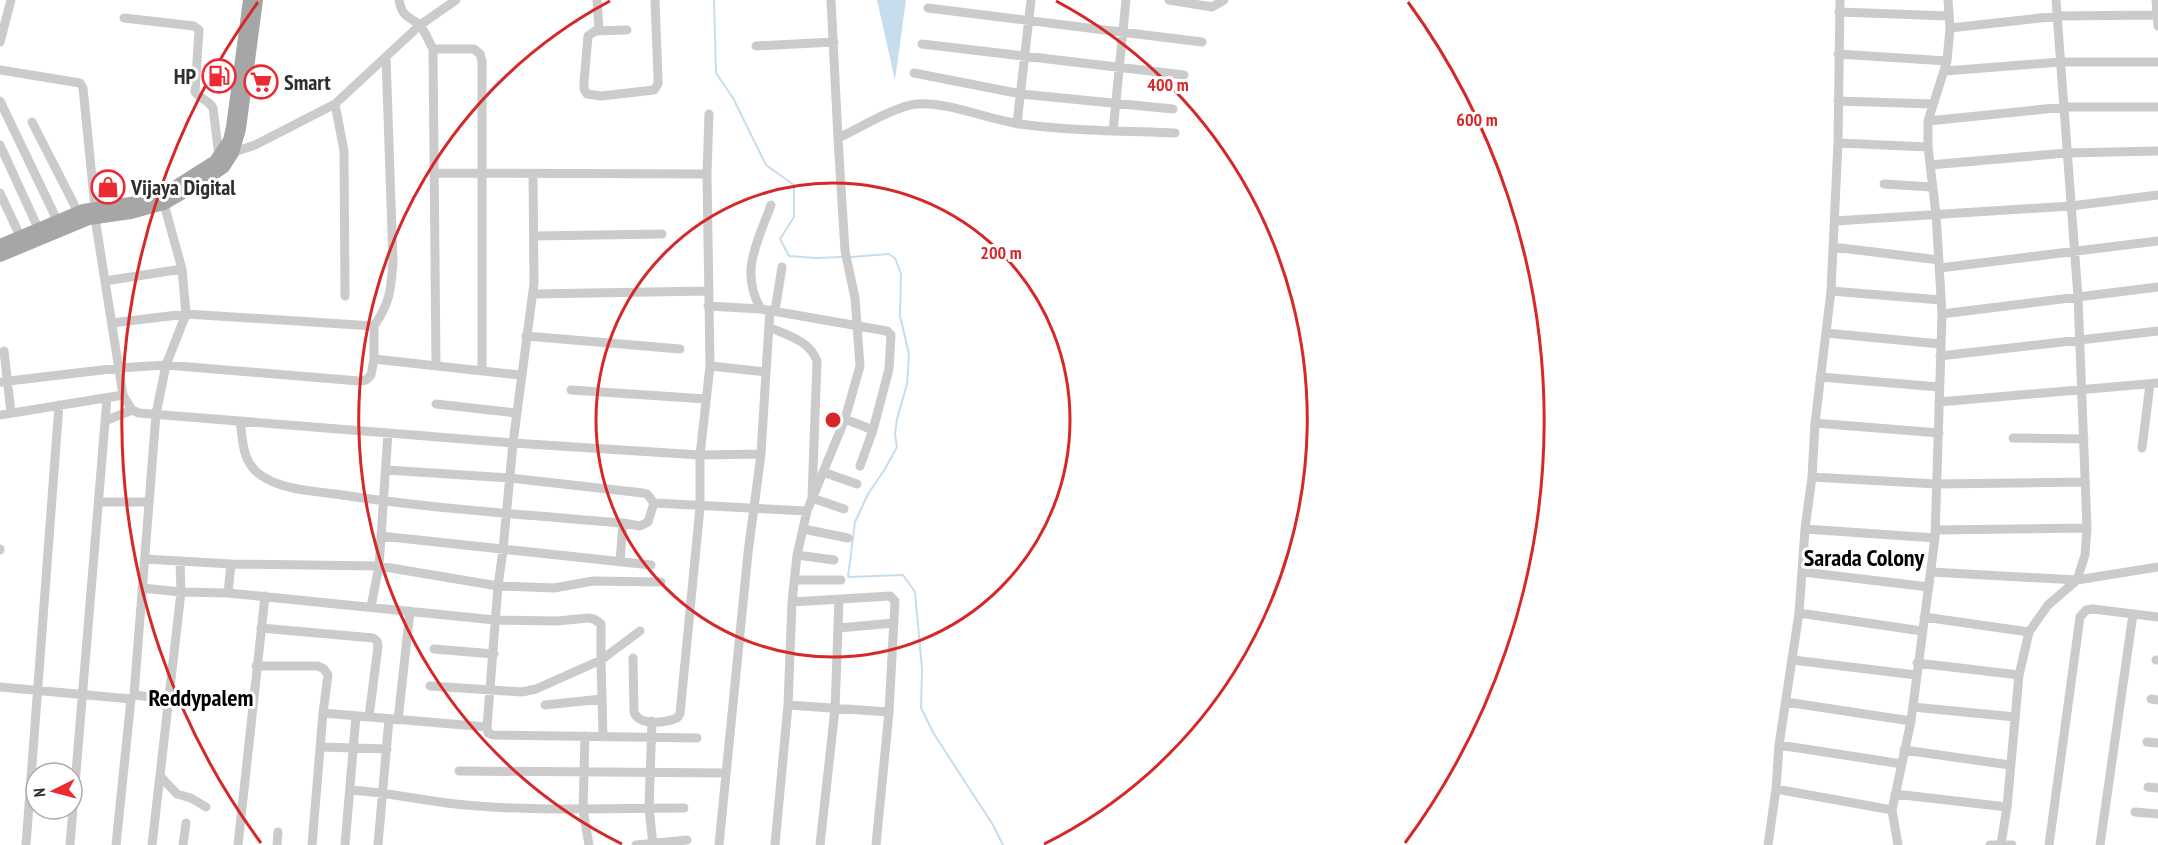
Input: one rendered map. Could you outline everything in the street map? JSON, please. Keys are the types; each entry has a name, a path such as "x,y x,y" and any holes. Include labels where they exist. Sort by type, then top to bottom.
{"main road":[{"path":"0,247 20,236 78,212 131,213 164,204 215,174 224,166 232,127 249,0"},
{"path":"0,247 67,227 95,213 163,194 225,154 240,129 257,0"}],"street":[{"path":"0,42 11,0"},
{"path":"399,0 402,12 407,18 420,25 433,49 436,366"},
{"path":"124,18 194,26 199,30 195,92 213,108 225,154 255,145 335,104 420,25 456,0"},
{"path":"597,0 599,31"},
{"path":"627,30 590,33 587,39 584,89 587,94 601,96 654,90 658,84 655,0"},
{"path":"775,845 788,705 792,602 797,555 807,511 845,419 860,366 855,298 845,251 831,0"},
{"path":"1017,124 1031,0"},
{"path":"1113,130 1126,0"},
{"path":"1169,0 1212,7 1224,0"},
{"path":"1768,845 1776,789 1779,745 1799,613 1815,423 1831,291 1838,144 1839,0"},
{"path":"1898,845 1892,810 1911,721 1935,534 1942,314 1936,214 1928,147 1928,121 1946,65 1950,28 1948,0"},
{"path":"2001,844 2007,807 2019,675 2029,632 2048,605 2078,580 2085,555 2087,528 2078,297 2056,0"},
{"path":"2156,0 2158,26"},
{"path":"928,8 1202,42"},
{"path":"1839,12 1949,16"},
{"path":"1950,28 2058,16 2157,15"},
{"path":"756,46 834,42"},
{"path":"922,45 1184,75"},
{"path":"433,49 474,49 480,54 482,61 482,371"},
{"path":"1838,54 1946,65 2158,62"},
{"path":"4,382 118,368 166,365 366,380 371,375 374,359 374,327 386,308 393,262 386,57"},
{"path":"0,70 73,80 80,83 83,88 95,213 118,368 123,395 132,410"},
{"path":"914,73 1021,94 1173,109"},
{"path":"0,101 57,220"},
{"path":"1838,101 1933,104"},
{"path":"335,104 344,151 345,296"},
{"path":"837,138 900,109 917,104 936,105 1017,124 1054,128 1174,133"},
{"path":"1928,121 2065,107 2158,107"},
{"path":"633,658 636,718 641,721 671,721 677,718 680,714 700,507 700,455 710,366 707,291 709,114"},
{"path":"32,122 78,212"},
{"path":"1838,144 1928,147"},
{"path":"0,145 38,228"},
{"path":"1930,165 2067,153 2158,151"},
{"path":"435,173 707,174"},
{"path":"533,174 534,282 520,375 498,586 488,733 493,735 697,738"},
{"path":"1884,184 1931,186"},
{"path":"0,193 20,236"},
{"path":"1835,221 2071,206 2158,195"},
{"path":"116,845 145,559 156,414 166,365 186,314 182,269 164,204"},
{"path":"768,310 751,288 750,269 771,205"},
{"path":"534,236 662,234"},
{"path":"1833,247 1939,264 2074,253 2158,241"},
{"path":"719,845 748,553 761,454 769,327 768,310 782,267"},
{"path":"105,281 182,269"},
{"path":"1942,314 2158,287"},
{"path":"533,294 707,291"},
{"path":"1831,291 1941,300"},
{"path":"708,306 768,310 887,331 891,335 889,369 873,430 860,466"},
{"path":"112,323 186,314 374,327"},
{"path":"769,327 807,345 813,351 817,361 812,498"},
{"path":"1941,356 2079,342 2158,331"},
{"path":"1826,333 1940,344"},
{"path":"526,336 680,349"},
{"path":"4,351 4,382 11,413"},
{"path":"374,359 520,375"},
{"path":"710,366 766,372"},
{"path":"1820,377 1939,387"},
{"path":"1939,402 2154,384 2142,448"},
{"path":"571,390 706,399"},
{"path":"0,415 123,395"},
{"path":"70,845 107,398"},
{"path":"436,404 516,413"},
{"path":"26,845 59,405"},
{"path":"105,421 132,410 156,414 513,443 700,455 761,454"},
{"path":"845,419 873,430"},
{"path":"240,421 244,450 249,465 268,480 294,488 384,501 640,526 648,522 654,504"},
{"path":"1815,423 1939,433"},
{"path":"371,607 379,566 388,433"},
{"path":"2013,438 2084,439"},
{"path":"387,470 510,478 643,493 647,494 654,504"},
{"path":"823,472 857,484"},
{"path":"1812,477 1937,484 2084,482"},
{"path":"812,498 844,509"},
{"path":"99,502 149,502"},
{"path":"654,504 807,511"},
{"path":"620,562 623,523"},
{"path":"1805,529 1935,534 2087,528"},
{"path":"803,529 848,538"},
{"path":"381,536 651,565"},
{"path":"797,555 834,561"},
{"path":"145,559 231,564 379,566 498,586 554,588 593,581 661,582"},
{"path":"152,845 181,592 180,561"},
{"path":"228,593 231,564"},
{"path":"1931,572 2078,580 2158,567"},
{"path":"1803,572 1929,587"},
{"path":"795,580 841,580"},
{"path":"142,588 265,596 495,620 594,619 599,621 602,627 603,737"},
{"path":"238,845 265,596"},
{"path":"792,602 893,597 895,601 889,712 876,845"},
{"path":"820,845 835,708 839,600"},
{"path":"2049,845 2080,617 2086,610 2093,609 2158,617"},
{"path":"378,845 387,749 394,719 410,611"},
{"path":"1799,613 1922,631"},
{"path":"2100,845 2133,614"},
{"path":"1924,617 2029,632"},
{"path":"838,628 894,623"},
{"path":"261,628 373,638 377,641 369,717"},
{"path":"430,686 529,692 601,660 640,631"},
{"path":"434,649 494,654"},
{"path":"1793,660 1916,675"},
{"path":"1917,663 2019,675"},
{"path":"256,666 318,666 328,675 312,845"},
{"path":"0,687 38,692 170,699"},
{"path":"545,705 602,699"},
{"path":"1786,702 1911,721"},
{"path":"788,705 889,712"},
{"path":"1913,707 2015,717"},
{"path":"323,713 487,727"},
{"path":"345,845 356,716"},
{"path":"652,721 650,808 653,844"},
{"path":"585,736 583,810 588,845"},
{"path":"2147,742 2158,743"},
{"path":"1779,745 1902,764"},
{"path":"320,747 387,749"},
{"path":"1904,750 2010,765"},
{"path":"459,771 726,773"},
{"path":"161,777 177,794 207,807"},
{"path":"2148,787 2158,788"},
{"path":"1776,789 1892,810"},
{"path":"350,790 383,792 454,804 583,810 684,808"},
{"path":"1895,794 2007,807"},
{"path":"2135,812 2158,814"},
{"path":"183,845 186,824"},
{"path":"277,845 278,832"},
{"path":"636,845 687,840"},
{"path":"1990,845 2012,845"}],"water":[{"path":"877,0 906,0 895,80"}],"waterway":[{"path":"714,0 716,73 733,98 766,165 794,185 794,217 780,239 789,256 842,257"},
{"path":"851,257 889,254 895,258 901,274 900,316 909,354 907,384 895,434 897,447 868,494 855,522 848,577 903,575 915,592 922,669 921,708 934,734 993,825 1003,845"}],"place":[{"name":"HP","path":"219,76"},
{"name":"Smart","path":"261,82"},
{"name":"Vijaya Digital","path":"108,187"}],"district":[{"name":"Sarada Colony","path":"1864,558"},
{"name":"Reddypalem","path":"201,698"}]}
